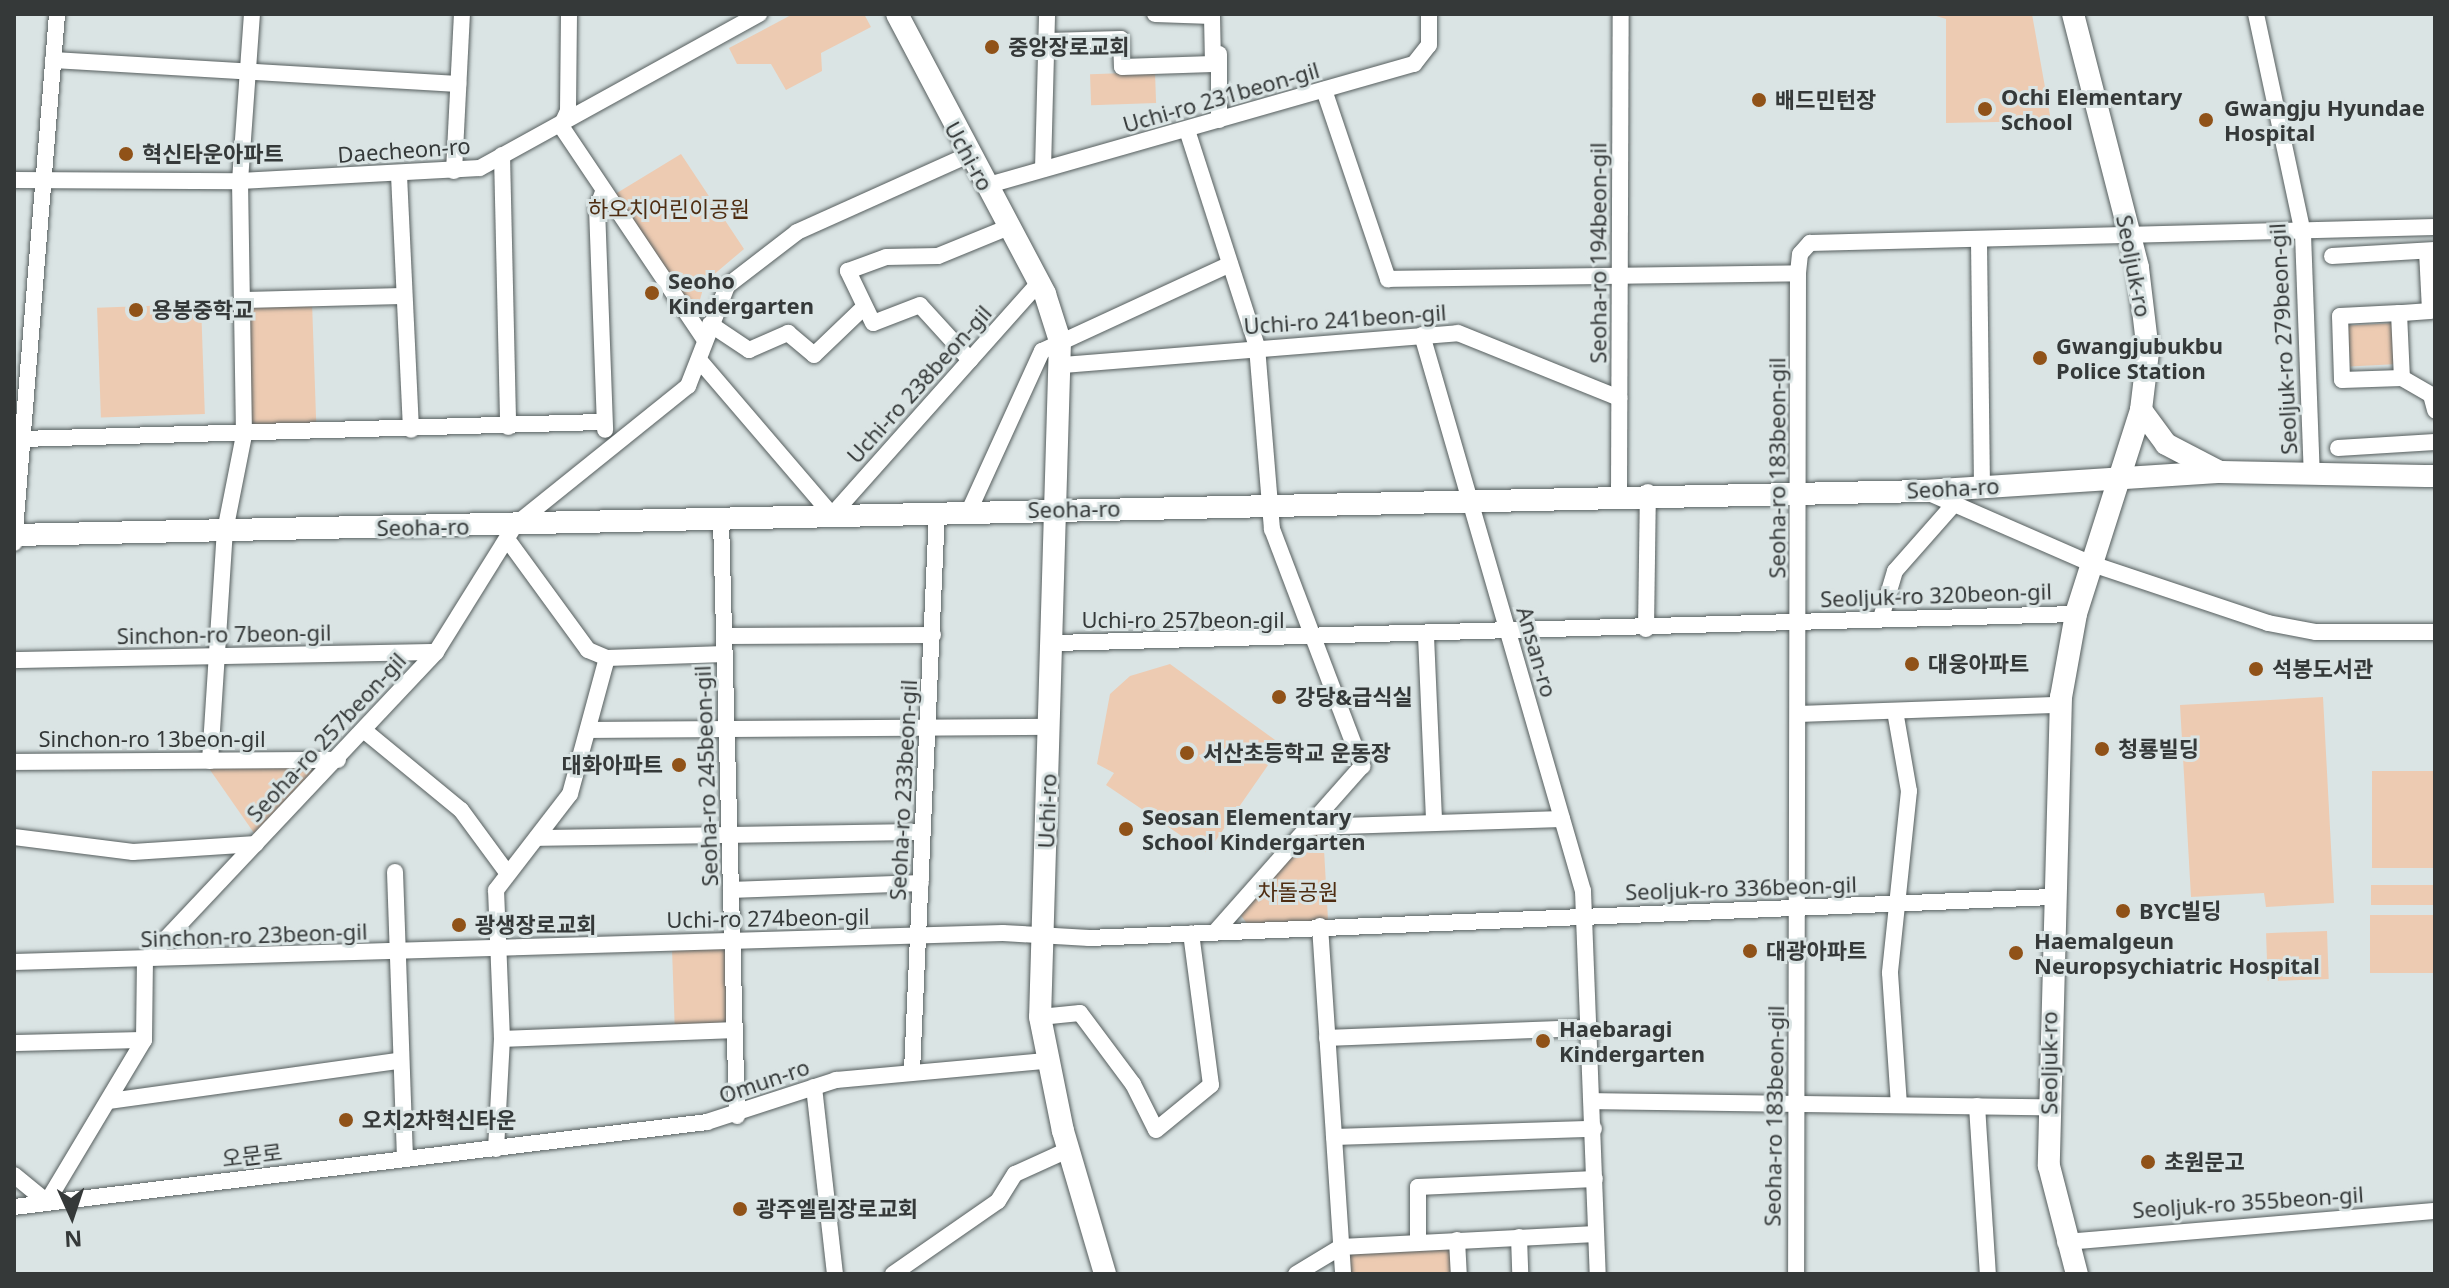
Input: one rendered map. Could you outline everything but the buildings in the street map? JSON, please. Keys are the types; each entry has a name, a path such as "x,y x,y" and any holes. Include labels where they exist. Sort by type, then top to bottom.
{"main road":[{"name":"Seoljuk-ro","path":"2073,14 2131,239 2148,343 2141,410 2076,614 2060,705 2052,897 2051,1183 2065,1242 2077,1274"},
{"name":"Uchi-ro","path":"902,20 968,155 1039,283 1060,341 1063,365 1060,510 1040,1017 1046,1061 1068,1150 1105,1274"},
{"path":"2141,410 2166,444 2221,472"},
{"name":"Seoha-ro","path":"14,535 225,531 512,534 832,515 1268,506 1648,492 1925,491 2221,472 2435,476"}],"street":[{"path":"14,545 21,439 20,376 57,14"},
{"path":"210,761 225,531 244,435 240,181 252,14"},
{"path":"454,171 462,14"},
{"path":"569,14 568,111 561,126 603,192 708,332 749,350 788,333 814,355 863,308"},
{"name":"Daecheon-ro","path":"14,180 41,183 240,181 399,175 480,168 759,14"},
{"path":"1043,169 1047,14"},
{"path":"1048,41 1121,39 1122,67 1213,64 1212,16 1155,14"},
{"path":"1219,14 1219,120"},
{"name":"Uchi-ro 231beon-gil","path":"985,186 1324,90 1423,58 1429,14"},
{"name":"Seoha-ro 194beon-gil","path":"1619,493 1621,14"},
{"name":"Seoljuk-ro 279beon-gil","path":"2256,14 2303,234 2312,474"},
{"path":"53,60 247,74 458,84"},
{"path":"1324,90 1388,279 1798,273 1800,254 1810,243 2131,239 2435,227"},
{"path":"1187,130 1257,347 1268,506 1310,641"},
{"path":"502,155 508,427"},
{"name":"Seoha-ro 257beon-gil","path":"145,961 366,732 436,652 512,534 611,442 679,395 700,361 727,286 797,232 968,155"},
{"path":"399,175 411,430"},
{"path":"603,192 597,208 602,422 611,442"},
{"path":"970,360 920,305 873,323 863,308 848,271 886,257 938,256 1009,227"},
{"path":"1979,242 1982,487"},
{"path":"2332,256 2431,251 2430,311 2340,316 2342,380 2402,378 2431,395 2435,410"},
{"path":"969,511 1042,351 1230,264"},
{"name":"Seoha-ro 183beon-gil","path":"1796,1274 1798,273"},
{"name":"Uchi-ro 238beon-gil","path":"832,515 1039,283"},
{"path":"243,300 404,296"},
{"path":"2399,313 2402,378"},
{"name":"Uchi-ro 241beon-gil","path":"1063,365 1257,347 1468,334 1619,398"},
{"path":"1422,335 1470,497"},
{"path":"700,361 832,515"},
{"path":"21,439 244,435 602,422"},
{"path":"2338,448 2435,442"},
{"path":"1925,491 2092,564 2292,629 2435,632"},
{"path":"1646,629 1648,492"},
{"name":"Ansan-ro","path":"1470,497 1587,917 1598,1274"},
{"path":"1881,618 1895,571 1954,504"},
{"name":"Seoha-ro 233beon-gil","path":"912,1071 937,512"},
{"name":"Seoha-ro 245beon-gil","path":"721,520 737,1116"},
{"path":"512,534 588,650 607,658 725,654"},
{"name":"Seoljuk-ro 320beon-gil","path":"1509,634 1881,618 2076,614"},
{"name":"Uchi-ro 257beon-gil","path":"1056,643 1310,641 1509,634"},
{"path":"724,636 933,635"},
{"path":"1426,636 1434,822"},
{"name":"Uchi-ro 257beon-gil","path":"1216,931 1362,766 1310,641"},
{"name":"Sinchon-ro 7beon-gil","path":"14,660 436,652"},
{"path":"496,1149 502,1039 496,890 505,870 537,838 570,794 591,730 607,658"},
{"path":"1799,714 2060,705"},
{"path":"1895,711 1909,791 1890,989 1899,1105"},
{"path":"591,730 1051,727"},
{"path":"366,732 461,810 505,870"},
{"name":"Sinchon-ro 13beon-gil","path":"14,762 338,760"},
{"path":"1310,827 1562,819"},
{"path":"537,838 923,832"},
{"path":"14,837 133,852 256,844"},
{"path":"395,872 398,1061 405,1159"},
{"path":"731,890 921,883"},
{"name":"Seoljuk-ro 336beon-gil","path":"1320,926 2052,897"},
{"path":"1320,926 1343,1274"},
{"name":"Uchi-ro 274beon-gil","path":"496,949 732,940 1191,933 1320,926"},
{"path":"1040,1017 1080,1013 1133,1084 1156,1130 1211,1085 1191,933"},
{"name":"Sinchon-ro 23beon-gil","path":"14,962 145,961 496,949"},
{"path":"14,1175 47,1202 144,1040 145,961"},
{"path":"1327,1038 1590,1028"},
{"path":"502,1039 735,1030"},
{"path":"14,1043 144,1040"},
{"path":"109,1101 398,1061"},
{"name":"Omun-ro","path":"496,1149 737,1116 814,1087 912,1071 1046,1061"},
{"path":"814,1087 835,1274"},
{"path":"1592,1101 2049,1107"},
{"path":"1977,1106 1988,1274"},
{"path":"1334,1137 1594,1129"},
{"name":"오문로","path":"14,1207 496,1149"},
{"path":"893,1274 998,1201 1015,1174 1068,1150"},
{"path":"1418,1242 1418,1187 1595,1179"},
{"name":"Seoljuk-ro 355beon-gil","path":"2065,1242 2435,1211"},
{"path":"1296,1274 1341,1247 1596,1234"},
{"path":"1519,1237 1520,1274"},
{"path":"1457,1240 1459,1274"}],"green space":[{"path":"793,14 864,14 871,27 821,53 822,71 786,90 771,64 737,64 729,48"},
{"path":"1930,14 2032,14 2051,121 1946,123 1946,19"},
{"path":"1155,72 1156,103 1091,105 1090,74"},
{"name":"하오치어린이공원","path":"681,154 744,249 705,282 695,317 612,196"},
{"path":"312,302 316,427 251,429 247,304"},
{"path":"201,304 205,414 101,418 97,308"},
{"path":"2396,323 2398,364 2350,366 2348,326"},
{"name":"서산초등학교 운동장","path":"1170,664 1282,745 1207,853 1106,785 1114,773 1097,764 1110,694 1130,676"},
{"path":"2323,697 2334,903 2266,907 2264,893 2191,897 2180,705"},
{"path":"325,765 254,833 208,767"},
{"path":"2372,771 2435,771 2435,868 2372,868"},
{"name":"차돌공원","path":"1323,832 1328,920 1248,925 1240,914 1310,834"},
{"path":"2371,885 2435,885 2435,905 2371,905"},
{"path":"2370,915 2435,915 2435,973 2370,973"},
{"path":"2327,931 2329,979 2268,981 2266,933"},
{"path":"725,948 728,1023 675,1025 672,950"},
{"path":"1454,1247 1455,1274 1349,1274 1348,1252"}],"place":[{"name":"중앙장로교회","path":"992,47"},
{"name":"배드민턴장","path":"1759,100"},
{"name":"Ochi Elementary School","path":"1985,109"},
{"name":"Gwangju Hyundae Hospital","path":"2206,120"},
{"name":"혁신타운아파트","path":"126,154"},
{"name":"Seoho Kindergarten","path":"652,293"},
{"name":"용봉중학교","path":"136,310"},
{"name":"Gwangjubukbu Police Station","path":"2040,358"},
{"name":"대웅아파트","path":"1912,664"},
{"name":"석봉도서관","path":"2256,669"},
{"name":"강당&급식실","path":"1279,697"},
{"name":"청룡빌딩","path":"2102,749"},
{"name":"서산초등학교 운동장","path":"1187,753"},
{"name":"대화아파트","path":"679,765"},
{"name":"Seosan Elementary School Kindergarten","path":"1126,829"},
{"name":"BYC빌딩","path":"2123,911"},
{"name":"광생장로교회","path":"459,925"},
{"name":"대광아파트","path":"1750,951"},
{"name":"Haemalgeun Neuropsychiatric Hospital","path":"2016,953"},
{"name":"Haebaragi Kindergarten","path":"1543,1041"},
{"name":"오치2차혁신타운","path":"346,1120"},
{"name":"초원문고","path":"2148,1162"},
{"name":"광주엘림장로교회","path":"740,1209"}]}
